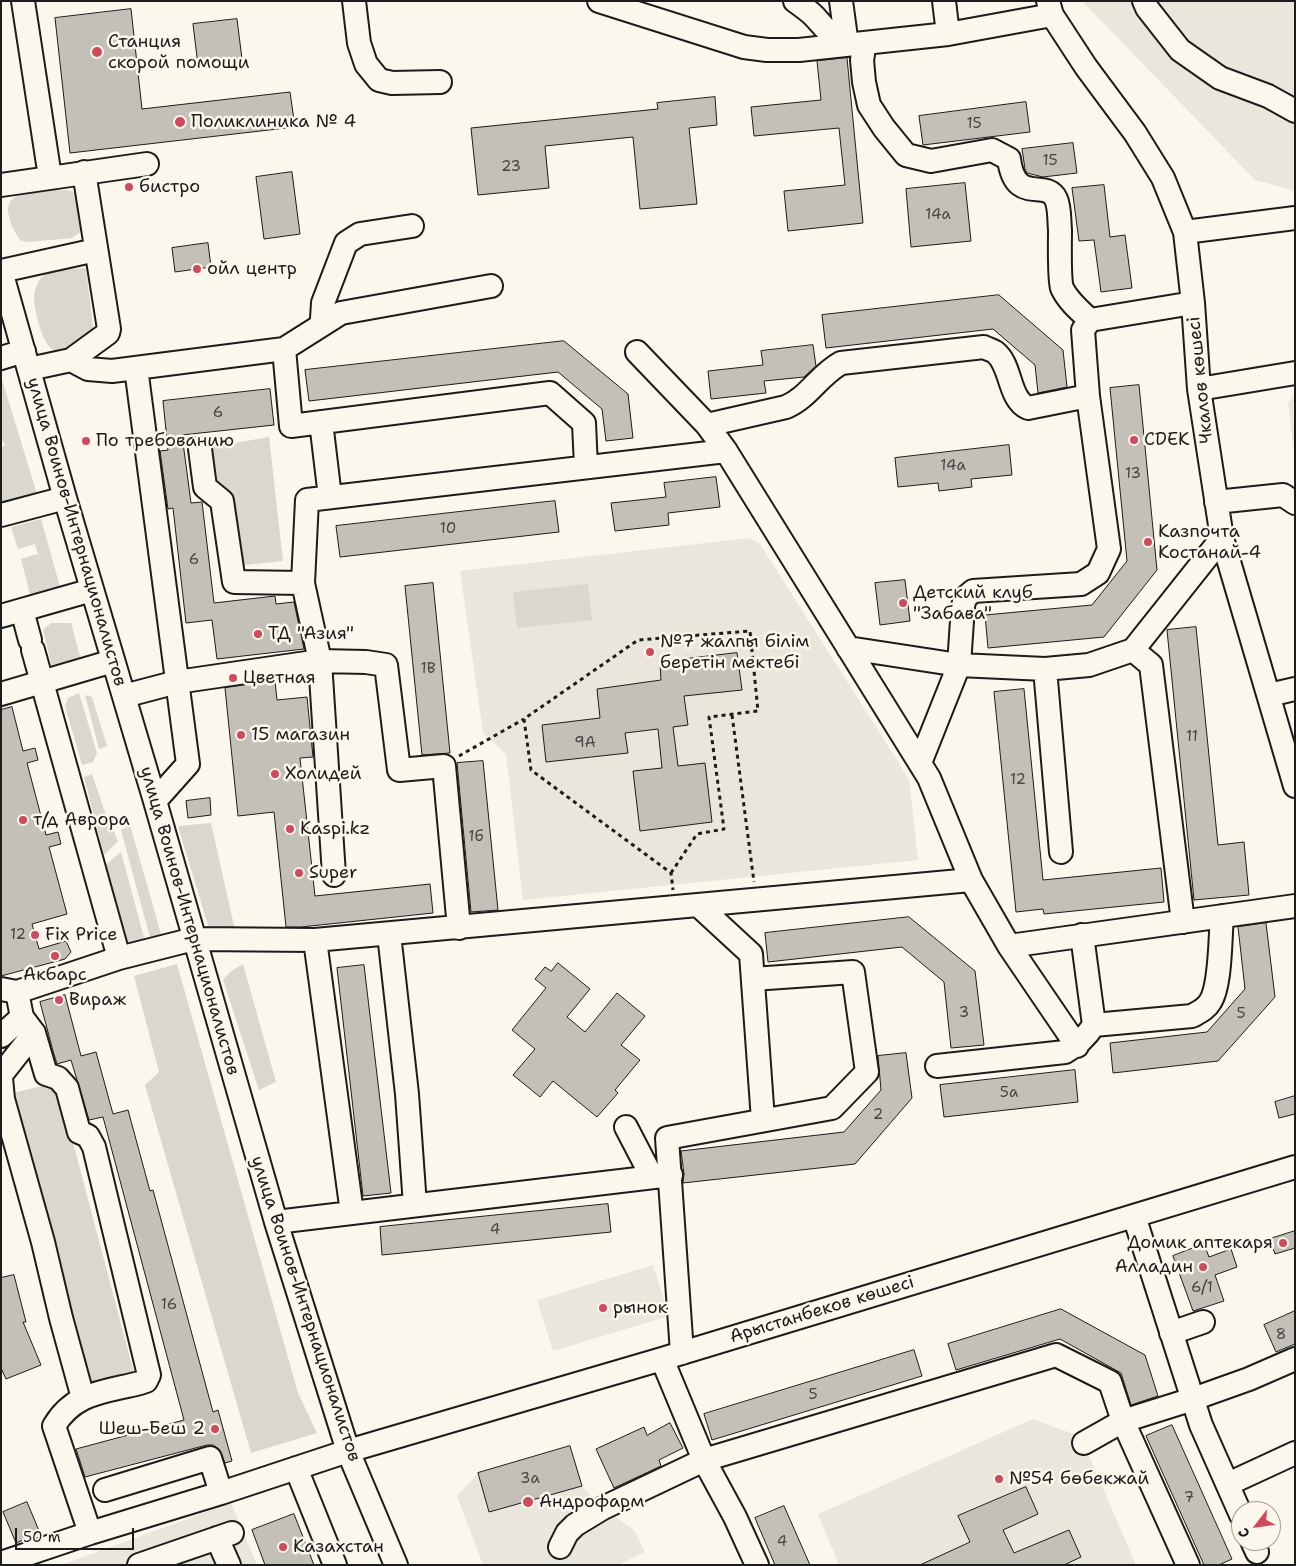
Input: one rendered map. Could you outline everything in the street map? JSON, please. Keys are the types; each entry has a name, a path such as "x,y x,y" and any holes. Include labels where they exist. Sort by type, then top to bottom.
{"street":[{"path":"23,1 50,177"},
{"path":"354,1 359,44 366,64 379,80 392,83 440,82"},
{"path":"599,1 744,47 766,50 799,50 948,34 1050,8"},
{"path":"796,1 813,15 825,30 836,39 856,44"},
{"path":"841,1 844,32 856,44 862,60 869,105 884,128 906,155 931,161 992,150 1009,159 1011,171 1017,183 1027,189 1047,191 1055,198 1059,214 1062,287 1074,306 1090,320"},
{"path":"944,1 948,34"},
{"path":"1144,1 1147,8 1180,50 1220,78 1268,96 1295,112"},
{"name":"Чкалов көшесі","path":"1050,8 1086,67 1136,133 1163,178 1185,232 1193,303 1199,389 1222,538 1269,695 1286,722 1295,786"},
{"path":"1,185 147,164"},
{"path":"71,360 108,333 109,329 84,172"},
{"path":"1185,232 1295,218"},
{"path":"324,323 322,318 323,304 346,243 360,234 412,226"},
{"path":"1,271 96,250"},
{"name":"улица Воинов-Интернационалистов","path":"1,271 65,498 155,801 276,1222 348,1451 396,1565"},
{"path":"1,358 71,360 88,369 112,371 284,349 341,314 491,286"},
{"path":"920,763 959,665 965,598 973,591 1081,584 1098,574 1109,549 1088,396 1084,330 1090,320 1193,303"},
{"path":"707,425 797,403 830,369 841,363 984,347 994,352 1001,359 1020,402 1028,408 1088,396"},
{"path":"284,349 290,426 550,393 584,423 586,467"},
{"path":"637,352 707,425 726,451 929,778 971,880 1009,946 1076,1046"},
{"path":"136,368 188,764 155,801"},
{"path":"1199,389 1295,373"},
{"path":"321,422 330,497"},
{"path":"200,449 205,487 222,501 234,582 303,583"},
{"path":"334,875 320,662 303,583 307,500 726,451"},
{"path":"1216,502 1283,495 1295,503"},
{"path":"1,515 65,498"},
{"path":"848,648 959,665 1045,669 1089,665 1133,650 1222,538"},
{"path":"92,590 11,613 32,645 119,958"},
{"path":"1133,650 1151,664 1183,922"},
{"path":"1,694 113,662"},
{"path":"124,696 178,682 320,662 366,662 386,665 399,770 444,766 459,928"},
{"path":"1045,669 1061,852"},
{"path":"1269,695 1295,689"},
{"path":"90,1533 54,1426 61,1414 83,1398 140,1384 146,1381 149,1375 94,1147 88,1136 79,1132 67,1088 58,1078 46,1074 28,1025 9,990 119,958 194,939 315,940 971,880"},
{"path":"699,906 751,954 764,1120"},
{"path":"1009,946 1295,906"},
{"path":"1094,1025 1192,1016 1202,1011 1211,1001 1216,989 1222,916"},
{"path":"389,934 407,1094 415,1205"},
{"path":"937,1066 1065,1052 1084,1040 1094,1025 1082,936"},
{"path":"315,940 352,1213"},
{"path":"753,979 853,972 867,1072 832,1108 667,1138 662,1176 672,1356 704,1460 735,1517 757,1565"},
{"path":"1,1036 28,1025"},
{"path":"28,1025 1,1076 3,1099 43,1242 83,1398"},
{"path":"626,1127 662,1176"},
{"name":"Арыстанбеков көшесі","path":"1,1563 348,1451 672,1356 1295,1167"},
{"path":"276,1222 662,1176"},
{"path":"1134,1216 1201,1425 1235,1501"},
{"path":"1171,1333 1203,1322"},
{"path":"560,1547 567,1533 575,1525 603,1508 704,1460 1056,1355 1110,1382 1123,1421 1188,1565"},
{"path":"1084,1443 1123,1421 1249,1379 1295,1359"},
{"path":"105,1490 210,1458 221,1493"},
{"path":"1228,1484 1292,1461"},
{"path":"296,1468 335,1565"},
{"path":"139,1565 175,1559 224,1535 229,1565"}],"path":[{"path":"444,766 451,760 524,720 638,640 750,631 758,711 709,717 724,829 697,834 671,873 676,908"},
{"path":"732,715 756,900"},
{"path":"524,720 531,770 671,873"}],"shaded area":[{"path":"1082,1 1295,1 1295,191 1255,180"},
{"path":"67,190 74,192 78,196 82,231 72,238 30,242 21,241 9,216 8,207 12,200 28,192"},
{"path":"86,268 94,336 69,348 54,350 46,342 37,319 34,298 36,287 42,277 50,272"},
{"path":"1,376 40,504 1,515 1,447 5,446 1,436"},
{"path":"1295,394 1295,461 1288,403"},
{"path":"269,437 283,561 235,566 208,485 200,449"},
{"path":"41,519 61,590 31,598 21,559 37,554 40,562 35,544 18,549 11,527"},
{"name":"№7 жалпы білім беретін мектебі","path":"749,538 760,544 909,779 918,860 523,900 506,754 483,733 460,571"},
{"path":"588,584 592,620 517,628 513,592"},
{"path":"51,623 71,623 84,671 53,671 43,630"},
{"path":"79,693 97,753 93,762 82,765 65,706 68,698"},
{"path":"85,695 92,697 107,746 99,749"},
{"path":"92,774 105,812 118,841 104,855 84,777"},
{"path":"211,823 239,948 210,932 178,826"},
{"path":"130,825 163,941 152,945 121,830"},
{"path":"121,852 146,945 122,952 98,871"},
{"path":"177,964 298,1393 317,1433 251,1453 145,1085 159,1072 134,976"},
{"path":"243,964 276,1082 259,1090 223,980 230,972"},
{"path":"57,1082 134,1373 83,1386 6,1095"},
{"name":"рынок","path":"653,1265 669,1316 553,1351 537,1300"},
{"name":"№54 бөбекжай","path":"1033,1419 1081,1437 1136,1565 839,1565 818,1514"},
{"name":"Андрофарм","path":"570,1446 582,1486 603,1508 634,1530 645,1552 618,1565 483,1565 457,1496 478,1473"},
{"path":"231,1503 257,1565 61,1565"}],"building":[{"path":"131,9 142,109 290,92 295,127 70,153 55,18"},
{"path":"237,19 242,59 198,65 193,24"},
{"path":"847,58 863,223 788,231 784,191 845,185 839,128 754,136 751,107 821,100 817,61"},
{"path":"715,97 717,125 689,128 697,204 640,209 633,137 545,146 549,188 478,195 471,128 658,109 657,103"},
{"path":"1026,102 1030,132 923,145 919,116"},
{"path":"1073,143 1077,173 1043,177 1027,173 1022,149"},
{"path":"292,172 300,234 264,239 256,177"},
{"path":"965,183 971,241 911,247 906,189"},
{"path":"1104,185 1110,237 1125,235 1132,288 1101,292 1094,240 1079,241 1072,188"},
{"path":"208,243 211,267 175,272 172,248"},
{"path":"999,295 1063,350 1067,387 1038,393 1035,365 993,329 826,348 822,315"},
{"path":"564,341 628,394 633,438 606,441 602,409 558,372 309,401 305,370"},
{"path":"813,345 816,366 804,377 764,381 766,393 711,399 708,371 763,365 761,351"},
{"path":"1139,385 1157,570 1104,637 988,648 985,615 1092,605 1127,561 1110,388"},
{"path":"270,389 274,425 182,435 191,503 202,502 214,603 275,596 276,604 294,602 304,649 217,659 212,620 186,623 173,508 168,509 160,451 168,450 163,401"},
{"path":"1009,445 1012,475 971,479 972,487 939,491 938,483 898,487 895,458"},
{"path":"716,477 720,507 668,513 669,525 615,531 611,503 666,497 664,483"},
{"path":"555,501 559,532 340,557 336,526"},
{"path":"905,580 910,621 880,625 875,583"},
{"path":"433,583 450,753 422,755 405,586"},
{"path":"1196,627 1218,845 1244,842 1249,895 1194,900 1167,630"},
{"path":"737,653 742,690 684,696 688,725 673,727 678,766 705,763 712,822 640,831 633,771 662,768 658,729 625,733 628,753 546,762 542,725 600,718 597,689 661,680 660,662"},
{"path":"275,681 277,700 307,697 313,757 300,758 315,896 430,884 433,913 286,927 274,812 238,816 225,688"},
{"path":"1024,689 1043,880 1161,868 1164,902 1044,914 1043,909 1016,912 994,692"},
{"name":"т/д Аврора","path":"12,707 23,751 35,748 38,760 27,763 46,835 58,832 61,844 49,847 67,914 32,924 39,949 66,941 71,952 65,959 1,976 1,710"},
{"path":"483,761 498,910 471,912 457,763"},
{"path":"210,798 211,815 188,818 186,801"},
{"path":"909,917 975,971 984,1045 951,1048 944,982 902,947 768,962 765,933"},
{"path":"1266,923 1275,997 1218,1061 1113,1073 1110,1043 1207,1032 1245,989 1238,927"},
{"path":"558,963 590,989 567,1017 585,1032 617,993 645,1016 621,1045 640,1060 615,1090 618,1093 597,1117 553,1081 540,1097 513,1075 535,1049 512,1030 546,988 535,979 545,967 551,971"},
{"path":"364,965 391,1193 363,1196 337,968"},
{"path":"65,995 81,1056 96,1052 113,1114 128,1110 150,1191 153,1190 213,1412 218,1410 232,1461 225,1463 219,1449 213,1445 207,1445 85,1477 76,1449 184,1420 103,1117 89,1120 71,1060 57,1064 53,1051 40,1002"},
{"path":"906,1053 912,1098 855,1164 683,1183 684,1174 681,1151 844,1132 881,1090 878,1056"},
{"path":"1075,1070 1078,1102 944,1117 940,1085"},
{"path":"1295,1096 1295,1114 1279,1118 1275,1102"},
{"path":"608,1204 611,1232 382,1255 380,1227"},
{"name":"Домик аптекаря","path":"1295,1231 1295,1248 1275,1254 1270,1239"},
{"path":"1204,1244 1209,1257 1231,1249 1237,1267 1215,1275 1224,1301 1193,1311 1173,1256"},
{"path":"14,1275 26,1322 23,1322 41,1365 6,1379 1,1368 1,1278"},
{"path":"1061,1309 1145,1355 1158,1396 1131,1405 1121,1373 1060,1339 956,1370 948,1344"},
{"path":"1295,1311 1295,1344 1276,1352 1264,1325"},
{"path":"914,1350 922,1376 712,1440 704,1414"},
{"path":"670,1423 683,1448 659,1460 661,1466 614,1488 596,1449 644,1427 647,1435"},
{"path":"1172,1425 1232,1559 1219,1565 1204,1565 1146,1436"},
{"path":"570,1446 582,1486 489,1512 478,1473"},
{"path":"1026,1487 1038,1514 1003,1530 1014,1553 1069,1530 1081,1557 1064,1565 920,1565 970,1542 958,1516"},
{"path":"27,1502 40,1533 16,1543 3,1512"},
{"path":"784,1506 810,1565 775,1565 755,1518"},
{"name":"Казахстан","path":"294,1514 314,1565 265,1565 252,1530"}],"place":[{"name":"Станция скорой помощи","path":"97,52"},
{"name":"Поликлиника № 4","path":"180,122"},
{"name":"бистро","path":"129,187"},
{"name":"ойл центр","path":"197,269"},
{"name":"CDEK","path":"1134,440"},
{"name":"По требованию","path":"86,441"},
{"name":"Казпочта Костанай-4","path":"1148,542"},
{"name":"Детский клуб \"Забава\"","path":"903,603"},
{"name":"ТД \"Азия\"","path":"258,634"},
{"name":"№7 жалпы білім беретін мектебі","path":"650,652"},
{"name":"Цветная","path":"233,678"},
{"name":"15 магазин","path":"241,735"},
{"name":"Холидей","path":"275,774"},
{"name":"т/д Аврора","path":"23,820"},
{"name":"Kaspi.kz","path":"290,829"},
{"name":"Super","path":"299,873"},
{"name":"Fix Price","path":"35,935"},
{"name":"Акбарс","path":"55,956"},
{"name":"Вираж","path":"59,1000"},
{"name":"Домик аптекаря","path":"1283,1243"},
{"name":"Алладин","path":"1203,1267"},
{"name":"рынок","path":"603,1308"},
{"name":"Шеш-Беш 2","path":"215,1429"},
{"name":"№54 бөбекжай","path":"999,1479"},
{"name":"Андрофарм","path":"528,1502"},
{"name":"Казахстан","path":"283,1547"}]}
